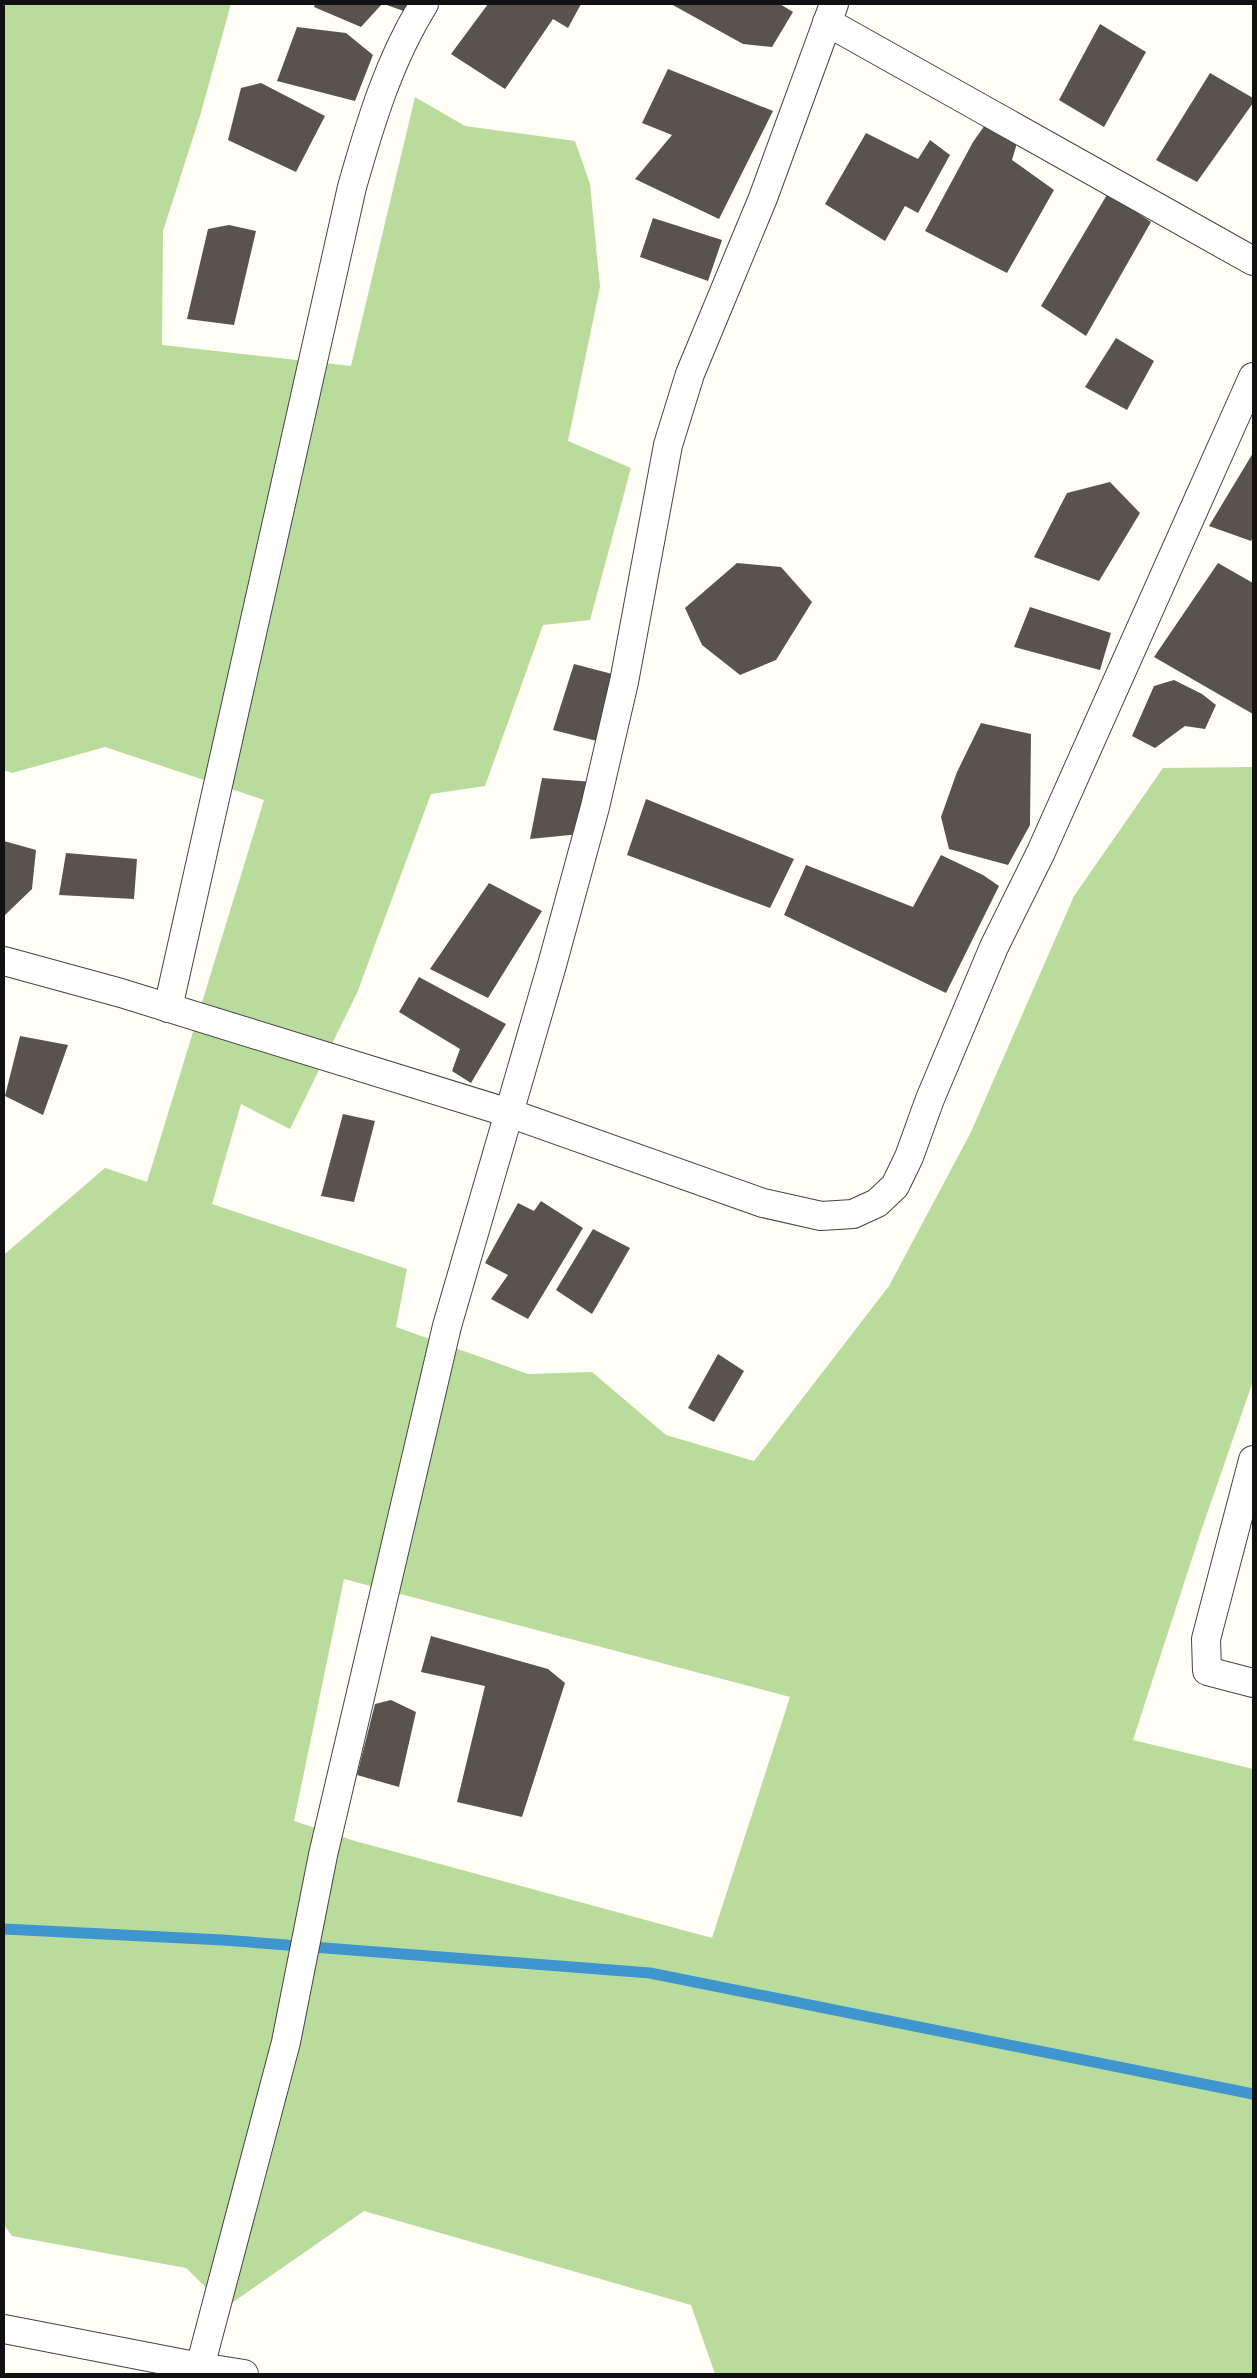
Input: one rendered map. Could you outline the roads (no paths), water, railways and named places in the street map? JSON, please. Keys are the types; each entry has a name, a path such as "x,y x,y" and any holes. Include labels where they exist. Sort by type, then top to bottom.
{"street":[{"path":"168,1008 352,187 370,124 390,71 412,23 424,4"},
{"path":"199,2370 286,2042 323,1854 447,1326 595,807 624,682 668,445 690,374 763,198 831,13 1253,261"},
{"path":"4,961 168,1008 509,1113 773,1205 821,1216 853,1214 877,1203 894,1186 909,1157 934,1091 994,947 1041,852 1253,377"},
{"path":"1253,1460 1206,1639 1205,1658 1207,1671 1253,1683"},
{"path":"4,2329 199,2370 244,2374"}],"waterway":[{"path":"4,1929 223,1940 650,1973 1253,2094"}]}
